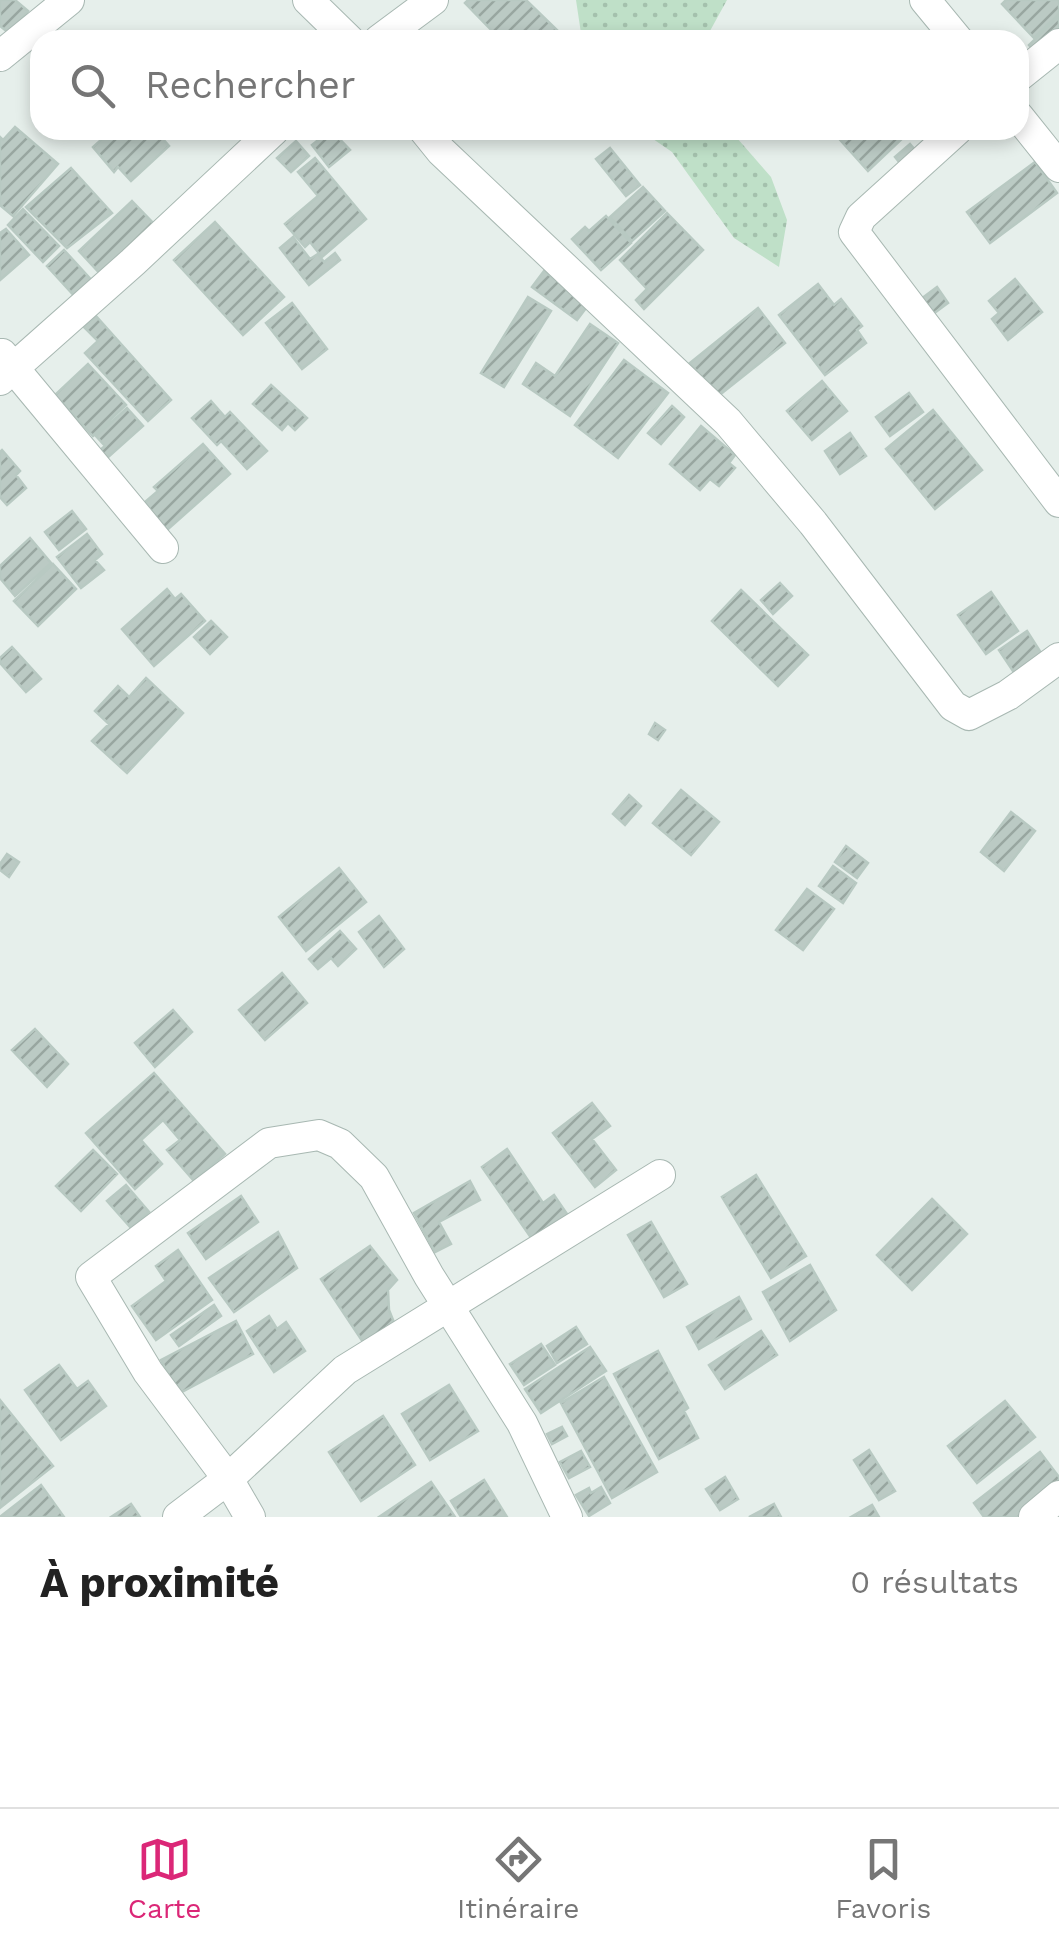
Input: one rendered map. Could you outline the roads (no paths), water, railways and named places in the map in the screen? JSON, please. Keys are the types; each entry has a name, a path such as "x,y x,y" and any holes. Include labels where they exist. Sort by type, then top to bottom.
{"street":[{"path":"32,30 68,0"},
{"path":"308,0 339,30"},
{"path":"393,30 433,0"},
{"path":"925,0 950,30"},
{"path":"0,56 30,31"},
{"path":"1029,68 1059,44"},
{"path":"1029,129 1059,167"},
{"path":"162,548 4,366 133,262 263,140"},
{"path":"432,140 728,422 813,523 953,706 969,716 1008,695 1059,658"},
{"path":"945,140 861,217 854,232 1059,502"},
{"path":"250,1517 228,1479 148,1372 91,1277 270,1143 320,1135 340,1144 374,1177 522,1423 567,1517"},
{"path":"178,1517 228,1479 345,1370 660,1176"},
{"path":"1034,1517 1059,1496"}]}
